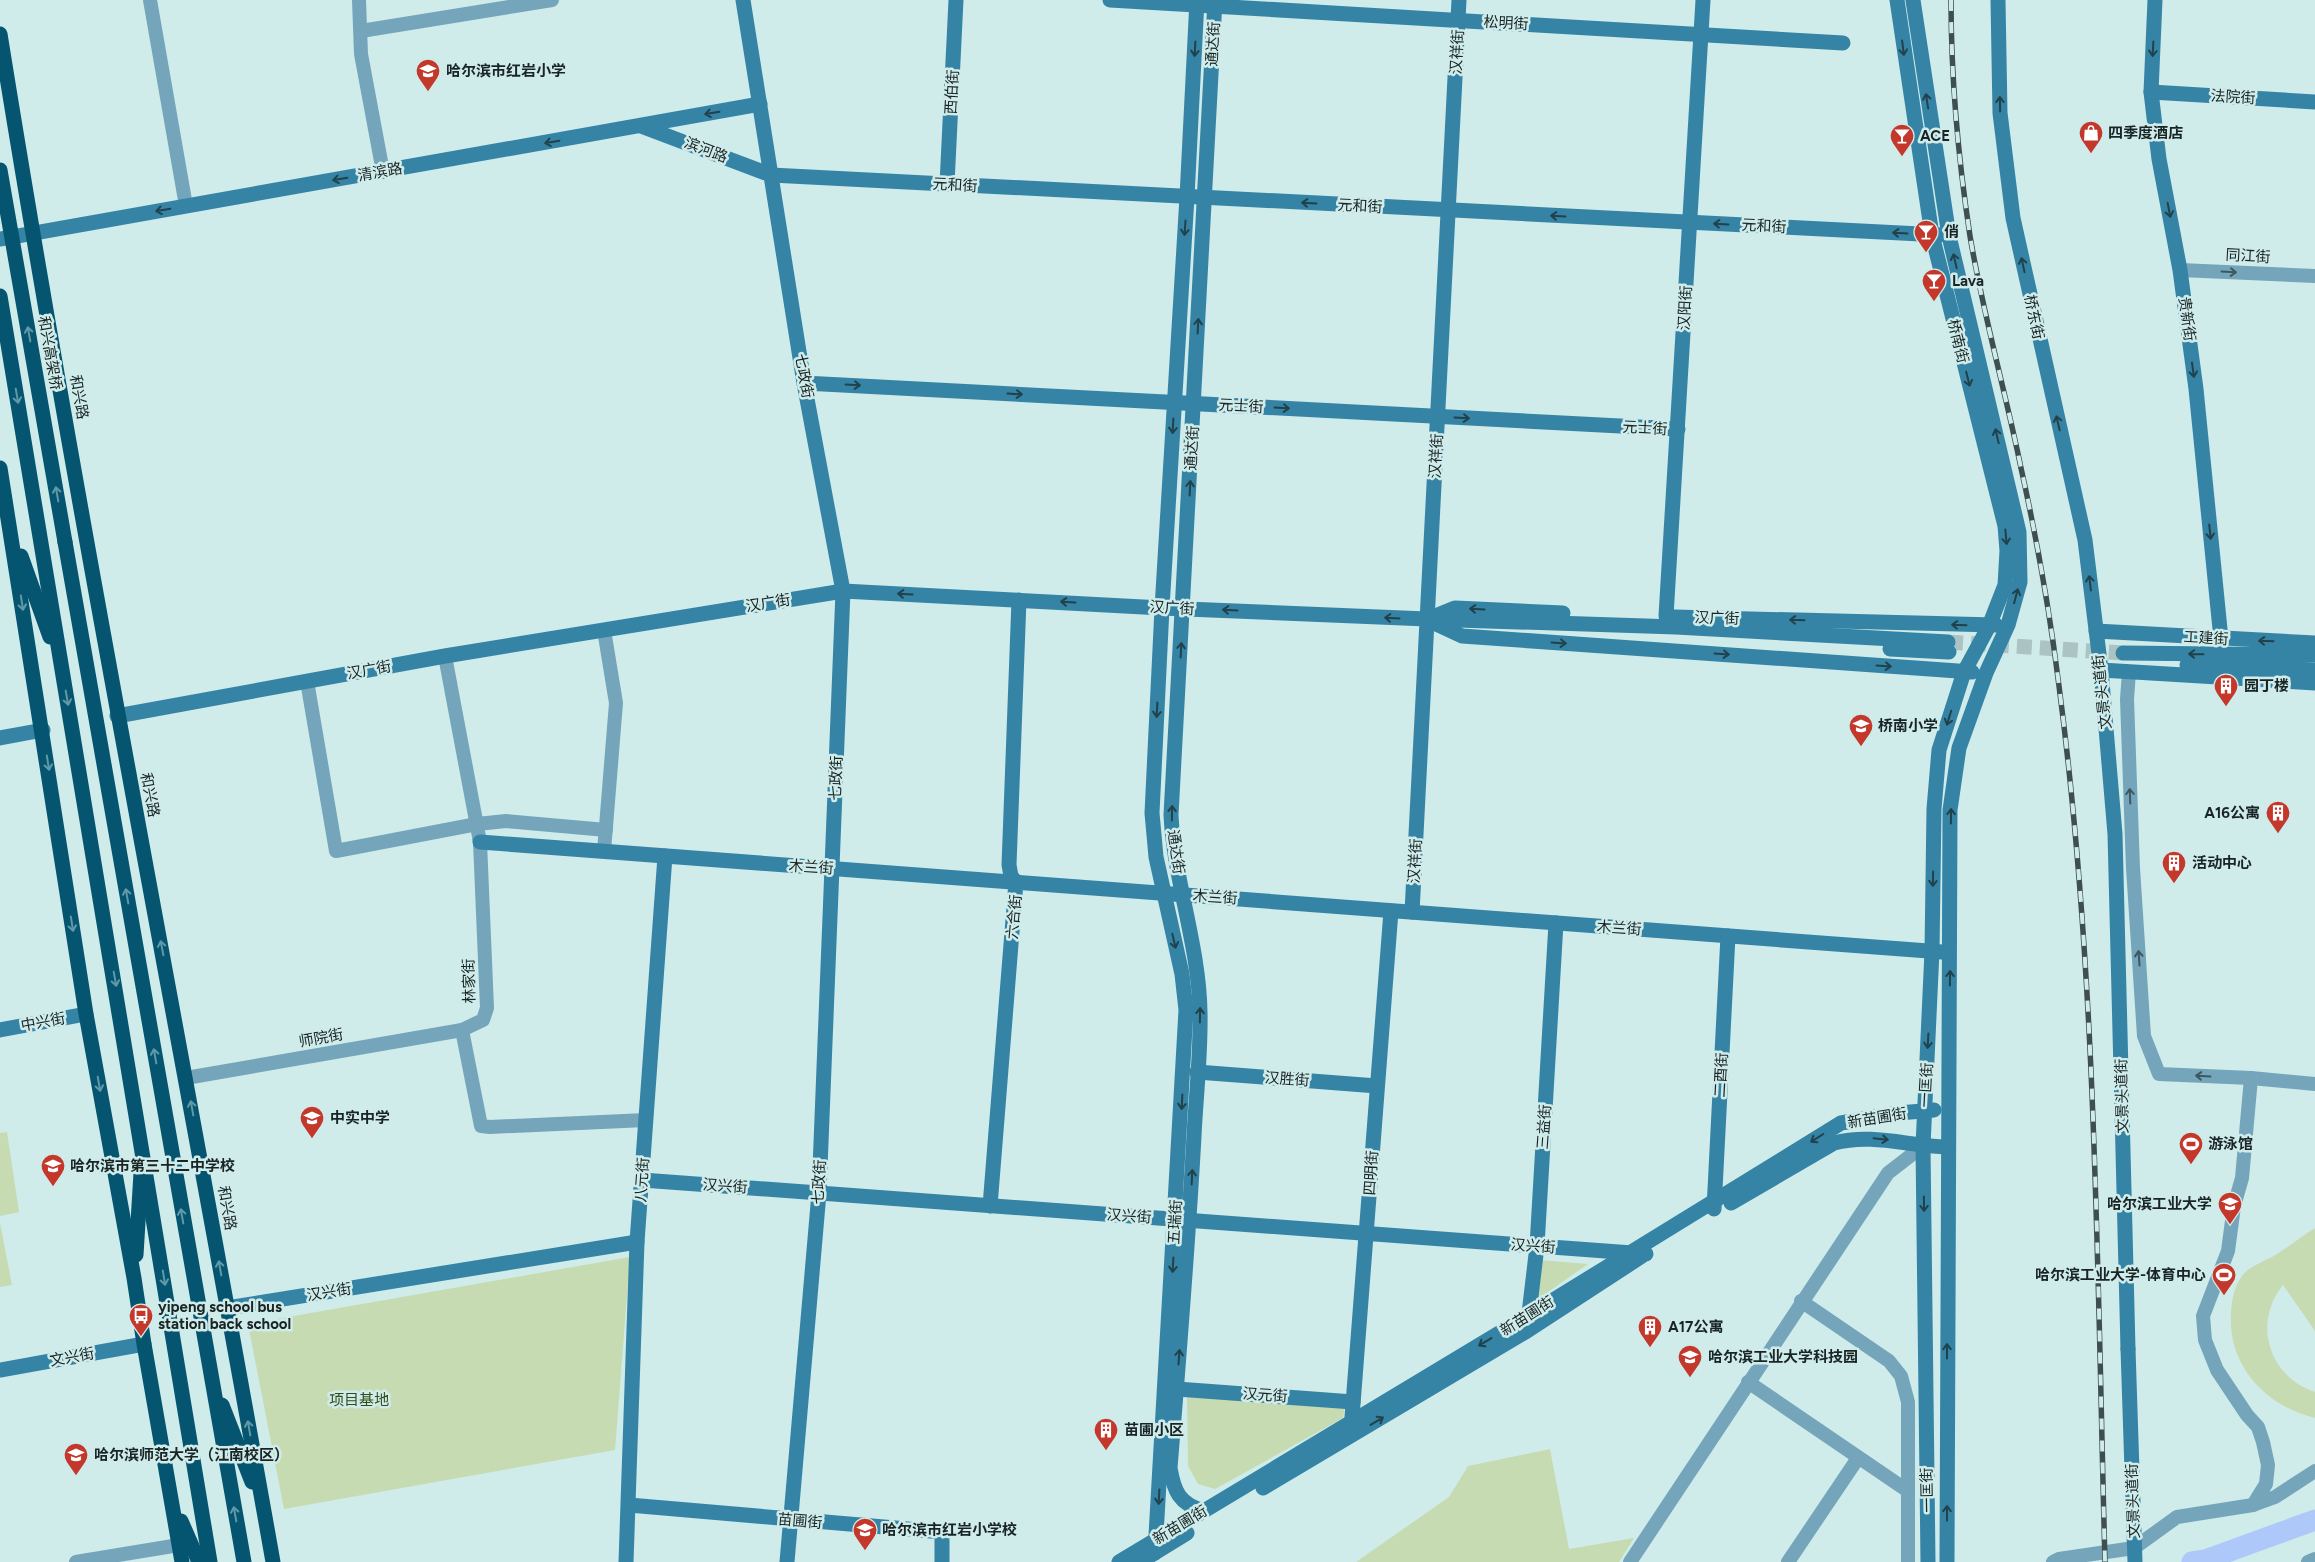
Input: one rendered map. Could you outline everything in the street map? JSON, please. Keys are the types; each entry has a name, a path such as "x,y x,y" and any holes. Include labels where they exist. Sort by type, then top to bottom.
{"highway":[{"name":"和兴路","path":"0,34 32,233 106,656 186,1078 273,1562"},
{"name":"和兴高架桥","path":"0,170 65,542"},
{"path":"0,296 143,1146 210,1562"},
{"path":"0,468 43,730 86,1014 134,1278 182,1562"},
{"path":"8,519 63,673"},
{"path":"65,542 106,656"},
{"path":"65,542 244,1562"},
{"path":"134,1278 143,1146"},
{"path":"209,1371 265,1516"},
{"path":"172,1499 199,1562"}],"street":[{"path":"150,0 186,206"},
{"path":"359,0 361,54 383,172"},
{"path":"361,31 552,0"},
{"name":"七政街","path":"743,0 804,382 843,590 819,1193 789,1520 787,1562"},
{"name":"西伯街","path":"947,184 956,0"},
{"name":"松明街","path":"1110,0 1215,3 1458,21 1843,43"},
{"name":"汉祥街","path":"1412,912 1459,0"},
{"name":"汉阳街","path":"1666,616 1703,0"},
{"name":"桥南街","path":"1897,0 1932,235 2005,526 2007,551 2005,585 1989,626 1964,672"},
{"name":"桥南街","path":"1912,0 1949,236 2019,532 2020,582 2008,625 1986,673"},
{"name":"桥东街","path":"1998,0 2000,114 2013,218 2085,540 2096,631"},
{"name":"贵新街","path":"2155,0 2151,92 2160,159 2180,270 2196,389 2221,639"},
{"name":"通达街","path":"1163,894 1156,858 1152,813 1174,402 1188,197 1197,3"},
{"name":"通达街","path":"1184,895 1175,861 1171,814 1215,3"},
{"name":"法院街","path":"2151,92 2315,102"},
{"name":"清滨路","path":"0,239 760,104"},
{"name":"滨河路","path":"641,126 771,175"},
{"name":"元和街","path":"771,175 1949,236"},
{"name":"同江街","path":"2180,270 2315,276"},
{"name":"元士街","path":"804,382 1678,429"},
{"name":"汉广街","path":"118,716 445,656 843,590 1162,608 1676,627 1948,647"},
{"name":"六合街","path":"990,1206 1016,882 1011,876 1009,865 1019,600"},
{"name":"汉广街","path":"1427,619 1455,608 1989,626 2008,625"},
{"name":"汉广街","path":"1427,619 1462,636 1986,673"},
{"path":"604,630 616,703 604,851"},
{"name":"工建街","path":"2096,631 2315,643"},
{"name":"文景头道街","path":"2096,631 2116,834 2135,1562"},
{"name":"工建街","path":"2101,670 2125,663 2315,655"},
{"name":"林家街","path":"445,656 480,842 487,1008 483,1020 462,1030"},
{"path":"2125,663 2133,868 2144,1036 2159,1074 2251,1078 2315,1084"},
{"name":"工建街","path":"2125,663 2315,670"},
{"name":"工建街","path":"2125,663 2315,683"},
{"name":"一匡街","path":"1928,1562 1923,1146 1932,952 1934,809 1939,750 1964,672"},
{"name":"一匡街","path":"1947,1562 1947,1147 1950,810 1959,748 1986,673"},
{"path":"307,681 336,851 477,824 506,821 606,830"},
{"path":"0,738 43,730"},
{"name":"木兰街","path":"480,842 1950,953"},
{"name":"八元街","path":"626,1562 637,1242 665,856"},
{"name":"五瑞街","path":"1163,894 1182,974 1186,1010 1182,1220 1176,1389 1170,1468 1173,1486 1184,1502 1192,1508 1204,1511"},
{"name":"五瑞街","path":"1156,1546 1182,1220 1197,1072 1199,994 1184,895"},
{"name":"四明街","path":"1352,1429 1352,1402 1391,911"},
{"name":"三益街","path":"1528,1323 1536,1246 1556,923"},
{"name":"二酉街","path":"1714,1208 1728,936"},
{"name":"中兴街","path":"0,1030 86,1014"},
{"path":"462,1030 481,1126 646,1120"},
{"name":"师院街","path":"186,1078 462,1030"},
{"name":"汉胜街","path":"1197,1072 1377,1086"},
{"path":"2251,1078 2242,1178 2234,1206 2228,1251 2203,1316 2205,1340 2217,1370 2247,1415 2258,1427 2263,1442 2268,1465 2266,1484 2253,1505"},
{"name":"新苗圃街","path":"1119,1562 1156,1546 1646,1254 1841,1123 1867,1117 1948,1110"},
{"name":"新苗圃街","path":"1528,1323 1629,1253 1834,1143 1869,1138 1923,1146 1947,1147"},
{"path":"1630,1562 1801,1301 1888,1173 1923,1146"},
{"name":"汉兴街","path":"642,1180 1646,1254"},
{"name":"汉兴街","path":"227,1308 637,1242"},
{"path":"1801,1301 1889,1361 1901,1376 1908,1402 1908,1562"},
{"name":"文兴街","path":"0,1370 144,1344"},
{"path":"1748,1382 1908,1491"},
{"name":"汉元街","path":"1176,1389 1352,1402"},
{"name":"新苗圃街","path":"1140,1562 1156,1546 1204,1511 1352,1429"},
{"path":"1788,1562 1858,1458"},
{"path":"2053,1562 2059,1559 2134,1548 2177,1517 2253,1505 2275,1497 2315,1471"},
{"name":"苗圃街","path":"629,1505 942,1532 942,1562"},
{"path":"76,1562 179,1545"},
{"path":"2308,1562 2315,1559"}],"green space":[{"path":"7,1132 19,1212 0,1216 0,1133"},
{"path":"0,1223 12,1285 0,1287"},
{"path":"2315,1228 2315,1331 2283,1285 2274,1300 2268,1316 2267,1332 2276,1362 2299,1385 2315,1392 2315,1418 2280,1404 2265,1393 2253,1380 2243,1366 2235,1349 2231,1331 2231,1312 2235,1289 2245,1273"},
{"name":"项目基地","path":"630,1257 615,1450 284,1509 248,1324"},
{"path":"1539,1260 1588,1264 1535,1301"},
{"path":"1187,1395 1345,1406 1343,1418 1215,1489 1198,1484 1188,1466"},
{"path":"1550,1449 1569,1549 1634,1538 1619,1562 1356,1562 1449,1497 1468,1466"}],"waterway":[{"path":"2192,1562 2205,1560 2315,1520"}],"tunnel":[{"path":"1948,642 2123,653"}],"railway":[{"path":"1951,0 1952,60 1956,118 1970,236 1981,294 2015,439 2038,549 2055,659 2072,795 2081,904 2093,1123 2105,1562"}],"place":[{"name":"哈尔滨市红岩小学","path":"428,92"},
{"name":"四季度酒店","path":"2091,154"},
{"name":"ACE","path":"1902,157"},
{"name":"俏","path":"1926,253"},
{"name":"Lava","path":"1934,302"},
{"name":"园丁楼","path":"2226,707"},
{"name":"桥南小学","path":"1861,747"},
{"name":"A16公寓","path":"2278,834"},
{"name":"活动中心","path":"2174,884"},
{"name":"中实中学","path":"312,1139"},
{"name":"游泳馆","path":"2191,1165"},
{"name":"哈尔滨市第三十二中学校","path":"53,1187"},
{"name":"哈尔滨工业大学","path":"2230,1225"},
{"name":"哈尔滨工业大学-体育中心","path":"2224,1296"},
{"name":"yipeng school bus station back school","path":"141,1337"},
{"name":"A17公寓","path":"1650,1348"},
{"name":"哈尔滨工业大学科技园","path":"1690,1378"},
{"name":"苗圃小区","path":"1106,1451"},
{"name":"哈尔滨师范大学（江南校区）","path":"76,1476"},
{"name":"哈尔滨市红岩小学校","path":"865,1551"}]}
